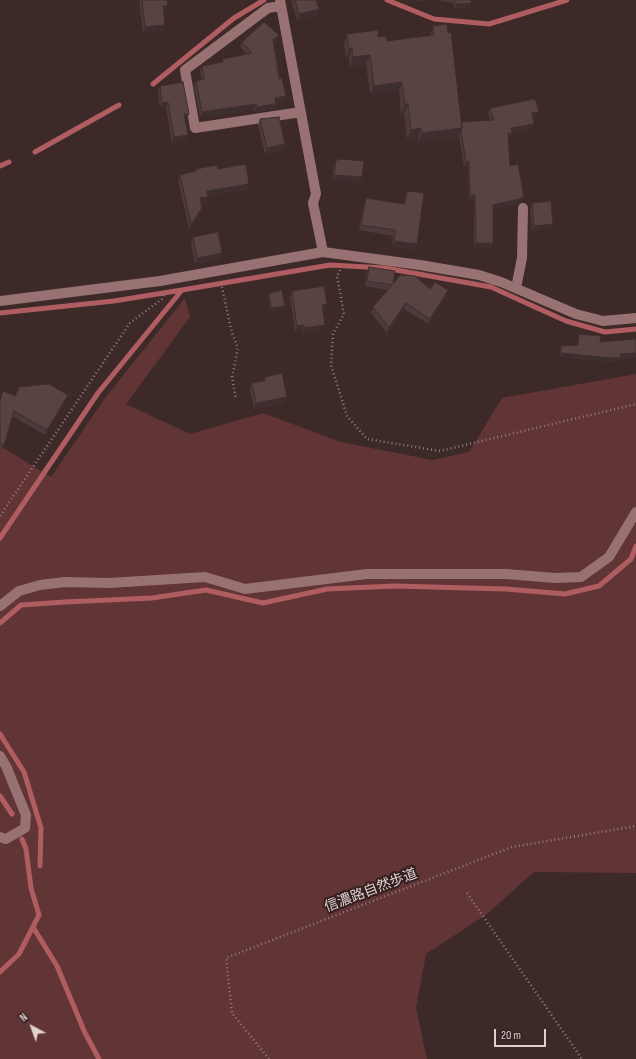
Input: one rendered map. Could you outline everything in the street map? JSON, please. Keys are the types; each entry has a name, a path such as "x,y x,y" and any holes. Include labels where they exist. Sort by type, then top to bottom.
{"street":[{"path":"301,112 195,128 185,70 268,8 281,3 301,112 316,194 313,203 323,252"},
{"path":"516,288 522,258 523,208"},
{"path":"0,301 165,281 323,252 420,265 478,275 501,282 576,314 603,321 636,318"},
{"path":"0,606 19,590 40,585 64,582 109,583 205,577 245,589 367,574 506,574 555,578 581,577 609,557 636,512"},
{"path":"0,756 6,766 26,815 25,828 6,839 0,837"}],"path":[{"path":"340,270 337,276 344,314 333,334 331,365 347,416 367,439 440,451 636,404"},
{"path":"223,291 232,333 238,348 232,377 236,399"},
{"path":"0,516 130,323 162,299"},
{"name":"信濃路自然歩道","path":"269,1059 232,1013 226,958 512,847 636,826"},
{"path":"467,893 582,1059"}],"shaded area":[{"path":"185,298 190,317 126,404 190,434 263,413 341,442 432,460 469,452 502,398 636,374 636,873 534,872 487,914 426,954 416,1008 427,1059 0,1059 0,446 51,477 105,398"}],"building":[{"path":"142,0 167,0 168,6 163,6 165,25 145,27"},
{"path":"295,0 316,0 319,9 299,14"},
{"path":"456,0 471,0 471,3 456,4"},
{"path":"264,22 279,35 273,40 279,79 282,78 286,96 275,98 276,104 257,107 256,104 202,112 196,81 204,79 202,66 223,62 223,59 252,53 242,42"},
{"path":"447,24 448,33 451,32 462,128 422,133 421,128 411,130 408,104 405,104 402,82 374,86 370,55 353,57 352,48 349,49 347,34 378,30 378,37 386,36 387,41 434,35 433,26"},
{"path":"183,82 189,114 184,114 188,135 174,137 168,102 162,103 160,86"},
{"path":"535,99 539,112 532,113 534,124 511,128 512,133 508,133 510,166 518,164 524,197 493,205 493,243 476,243 475,195 470,195 469,161 466,162 461,122 494,120 490,108"},
{"path":"279,117 285,144 267,148 260,119"},
{"path":"336,160 364,161 362,177 334,175"},
{"path":"246,164 249,184 207,191 208,197 200,198 202,208 191,224 180,175 196,171 196,169 217,165 218,169"},
{"path":"407,191 424,193 417,244 394,241 395,230 361,225 366,198 405,204"},
{"path":"551,201 553,224 534,226 532,203"},
{"path":"218,232 222,253 197,258 193,237"},
{"path":"369,267 395,271 393,284 400,275 415,276 430,289 435,282 448,290 430,319 406,303 389,327 373,307 392,285 367,281"},
{"path":"324,286 327,304 322,305 325,325 304,328 304,325 297,326 292,291"},
{"path":"282,290 285,306 271,308 269,293"},
{"path":"579,334 601,336 600,342 636,339 636,353 620,354 621,357 610,358 561,353 561,346 578,345"},
{"path":"282,373 287,397 256,403 252,383 265,381 265,377"},
{"path":"49,384 68,395 47,430 14,411 4,445 0,444 0,400 3,391 15,396 19,387"}],"waterway":[{"path":"153,84 234,18 264,0"},
{"path":"387,0 434,19 489,24 567,0"},
{"path":"35,152 119,105"},
{"path":"0,166 9,162"},
{"path":"0,313 114,301 330,265 385,268 491,287 566,321 605,332 636,329"},
{"path":"0,538 98,393 182,290"},
{"path":"0,623 21,605 152,598 206,590 263,603 327,589 395,586 506,589 565,594 599,586 631,559 636,546"},
{"path":"0,734 24,772 41,828 40,866"},
{"path":"0,796 12,814"},
{"path":"0,972 19,954 39,915 31,888 26,849 22,839"},
{"path":"33,927 57,966 85,1033 99,1059"}]}
